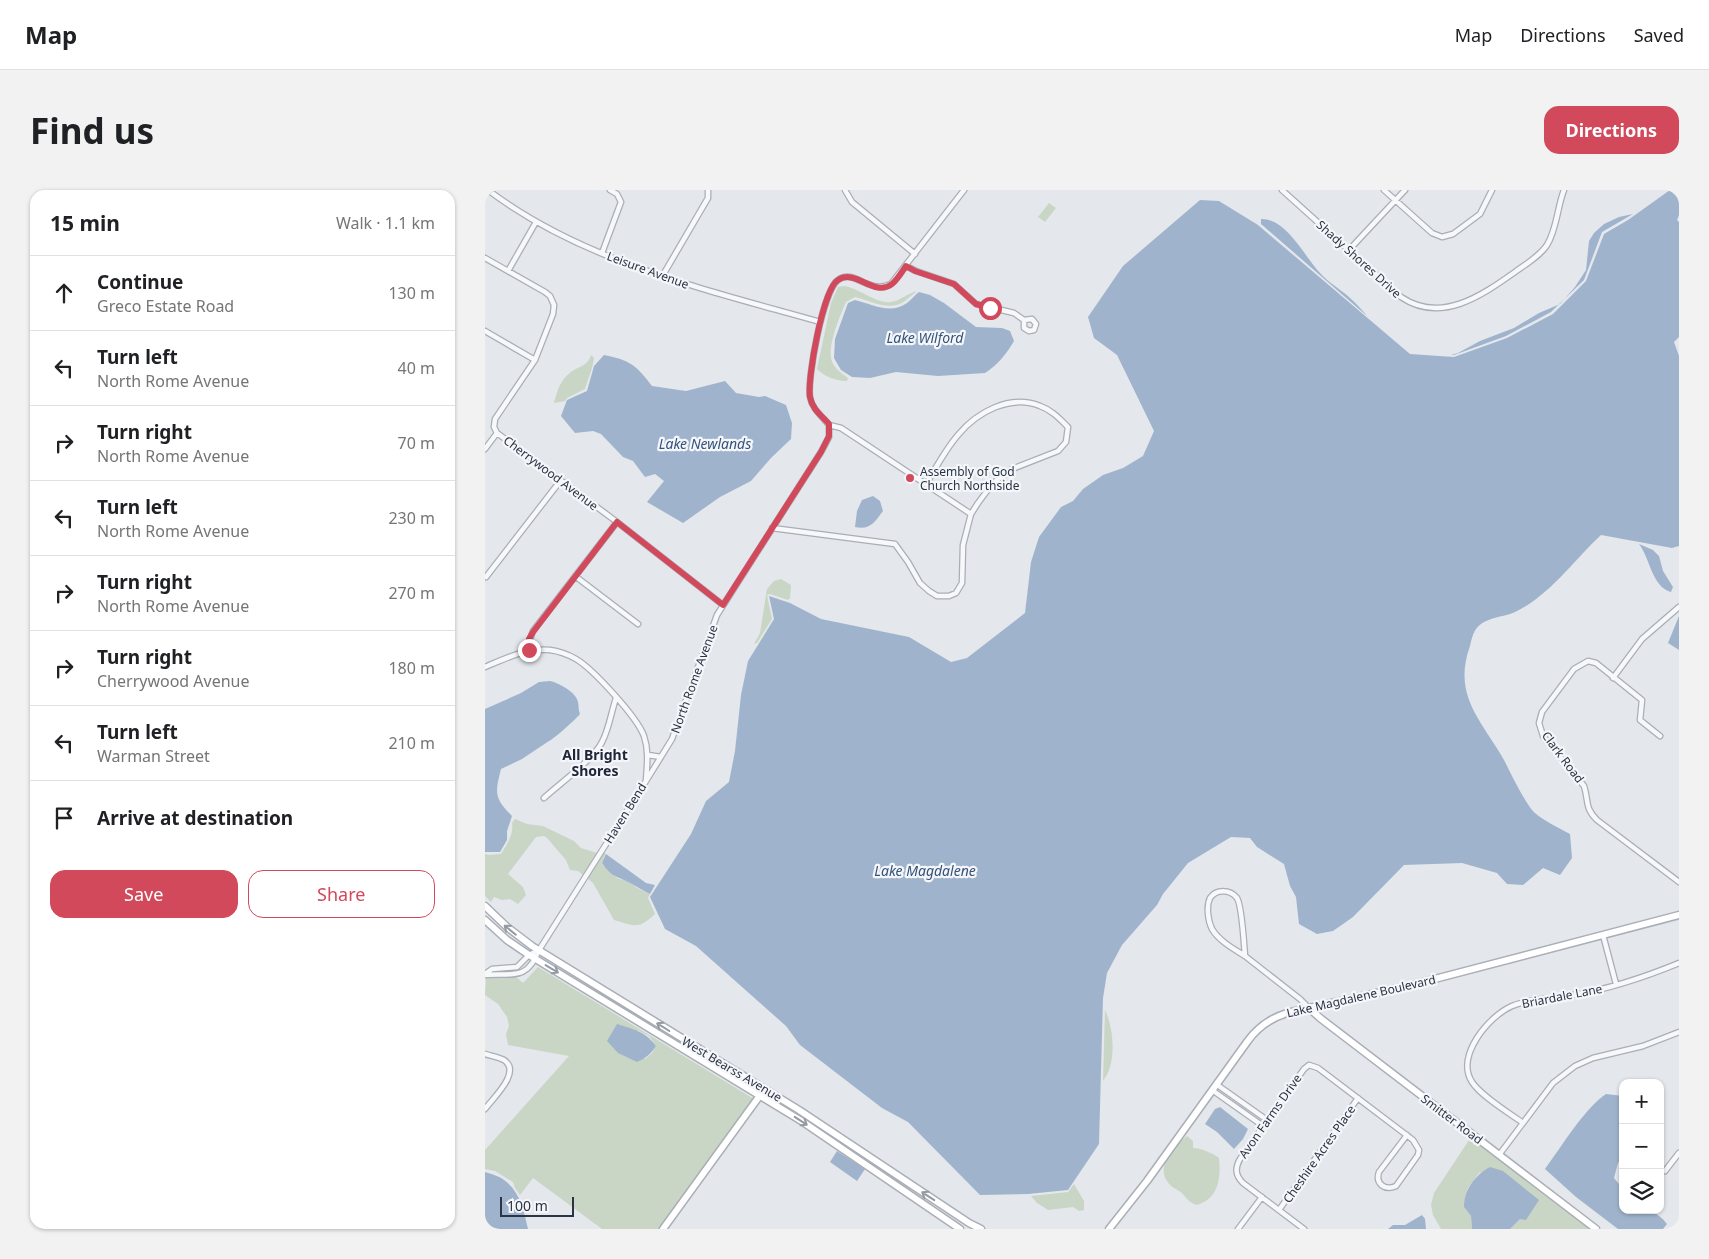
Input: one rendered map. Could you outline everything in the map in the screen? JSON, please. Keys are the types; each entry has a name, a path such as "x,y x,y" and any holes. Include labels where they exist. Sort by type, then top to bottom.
{"street":[{"name":"Leisure Avenue","path":"488,190 536,222 567,238 603,253 663,276 820,322"},
{"path":"603,253 621,202 617,194 610,190"},
{"path":"663,276 708,198 708,190"},
{"path":"845,190 858,208 915,254"},
{"path":"963,190 891,284 884,287 874,287 854,278 846,277 838,280 832,287 820,322 810,384 810,398 815,409 829,424 841,428 971,514"},
{"name":"Shady Shores Drive","path":"1282,190 1406,301 1427,308 1443,308 1482,295 1542,252 1551,237 1564,190"},
{"path":"1384,190 1432,233 1446,237 1480,214 1492,190"},
{"path":"1349,250 1405,190"},
{"path":"508,271 536,222"},
{"path":"485,258 550,296 554,305 553,314 535,360 495,419 494,426 497,434 485,449"},
{"path":"906,266 915,271 954,284 976,304 1014,312 1024,320"},
{"path":"485,331 535,360"},
{"path":"772,528 895,544 920,583 937,596 949,596 956,593 962,583 963,545 971,514 993,483 1012,468 1058,450 1066,442 1068,427 1055,414 1041,406 1029,403 1010,403 995,407 982,414 958,435 925,484"},
{"name":"North Rome Avenue","path":"646,781 672,739 713,623 821,452 829,436 829,424"},
{"name":"Cherrywood Avenue","path":"497,434 617,522 723,605"},
{"path":"486,577 561,480"},
{"path":"529,650 529,639 533,632 617,522"},
{"path":"575,576 638,624"},
{"path":"1613,678 1642,639 1679,607"},
{"name":"Haven Bend","path":"485,668 529,650 552,650 575,658 588,668 629,713 643,734 648,756 646,781 528,970 521,974 485,974"},
{"name":"Clark Road","path":"1660,736 1640,720 1642,700 1596,663 1588,660 1574,669 1541,712 1539,723 1543,736 1584,786 1589,812 1679,882"},
{"path":"543,798 594,754 601,745 616,698"},
{"path":"648,756 661,757"},
{"path":"1245,956 1239,902 1232,893 1226,891 1215,893 1209,899 1208,906 1213,930 1224,941 1309,1008"},
{"name":"West Bearss Avenue","path":"485,906 507,927 539,950 816,1120 968,1226 981,1229"},
{"name":"Lake Magdalene Boulevard","path":"1109,1229 1151,1175 1247,1042 1257,1030 1280,1015 1403,988 1679,915"},
{"name":"West Bearss Avenue","path":"485,920 507,940 535,959 810,1127 960,1229"},
{"path":"1603,935 1616,984"},
{"name":"Haven Bend","path":"485,974 492,969 517,967 529,955 539,950"},
{"name":"Briardale Lane","path":"1523,1123 1479,1090 1468,1074 1468,1054 1492,1019 1511,1006 1573,995 1616,984 1647,976 1679,963"},
{"path":"502,968 503,974"},
{"name":"Smitter Road","path":"1309,1008 1596,1229"},
{"path":"1499,1155 1553,1083 1575,1066 1593,1058 1643,1046 1679,1032"},
{"path":"485,1054 505,1062 510,1068 508,1079 485,1109"},
{"name":"Avon Farms Drive","path":"1304,1229 1239,1179 1236,1170 1240,1159 1302,1071 1309,1066 1318,1068 1407,1135 1417,1145 1418,1155 1396,1186 1385,1188 1378,1179 1379,1172 1407,1135"},
{"path":"1214,1087 1247,1105 1267,1120"},
{"path":"1214,1087 1263,1126"},
{"path":"663,1229 765,1089"},
{"name":"Cheshire Acres Place","path":"1279,1210 1358,1098"},
{"path":"1243,1111 1247,1105"},
{"path":"1665,1171 1679,1153"},
{"path":"1238,1229 1262,1197"}],"green space":[{"path":"1049,203 1056,208 1045,222 1038,217"},
{"path":"844,286 885,302 901,299 917,291 905,301 893,306 880,305 855,297 846,302 834,333 831,358 833,364 848,378 847,381 831,378 817,369 831,303 838,287"},
{"path":"591,355 594,358 592,370 585,389 567,398 565,401 554,403 564,379 571,372 585,364"},
{"path":"781,579 791,585 790,598 788,600 770,594 767,595 772,619 757,643 754,644 760,633 767,589 774,581"},
{"path":"515,819 527,824 543,826 574,841 581,848 597,853 583,875 578,871 570,870 566,860 547,838 544,836 536,837 508,874 523,887 526,895 518,904 510,899 502,900 494,897 491,902 485,896 485,854 501,854 509,839 512,823"},
{"path":"603,852 606,854 603,865 617,878 631,883 650,894 648,898 655,914 644,923 632,925 614,920 593,883 587,878"},
{"path":"538,967 754,1099 660,1229 602,1229 533,1178 520,1195 513,1182 495,1171 485,1169 485,1150 569,1056 508,1045 506,1034 509,1026 507,1017 498,1004 485,995 486,978 515,976 523,983","holes":["637,1030 649,1036 656,1046 645,1059"]},
{"path":"1105,1010 1113,1046 1110,1065 1103,1081"},
{"path":"1187,1136 1193,1141 1193,1148 1206,1151 1219,1158 1219,1180 1214,1193 1210,1198 1197,1205 1190,1202 1182,1193 1170,1185 1164,1175 1168,1156"},
{"path":"1471,1137 1589,1229 1510,1229 1521,1218 1480,1172 1468,1188 1464,1204 1464,1207 1471,1216 1472,1229 1441,1229 1433,1215 1431,1205 1434,1193"},
{"path":"1074,1184 1084,1201 1084,1210 1079,1211 1073,1207 1048,1210 1037,1203 1031,1196 1068,1192"}],"water":[{"name":"Lake Magdalene","path":"1670,190 1679,190 1679,215 1677,220 1679,222 1679,337 1674,342 1679,356 1679,546 1672,548 1601,535 1562,576 1529,604 1517,611 1490,619 1480,625 1473,635 1465,664 1467,694 1472,707 1527,803 1539,816 1570,834 1572,858 1560,875 1543,868 1523,885 1507,884 1497,873 1462,863 1404,865 1353,917 1333,931 1317,934 1299,924 1296,897 1290,886 1284,864 1257,847 1250,838 1231,837 1188,863 1163,894 1157,905 1122,945 1107,973 1103,998 1099,1144 1068,1190 1028,1194 980,1195 908,1122 882,1108 800,1045 786,1026 696,946 665,929 650,897 691,834 706,801 729,782 735,751 741,695 748,661 774,619 769,596 790,603 821,619 909,637 951,662 967,658 1025,613 1031,562 1039,537 1061,507 1073,501 1083,489 1103,475 1123,468 1143,456 1154,431 1117,355 1094,338 1088,317 1123,266 1200,200 1219,201 1258,225 1410,354 1454,357 1507,338 1553,314 1586,281 1604,234 1628,220"},
{"path":"1633,214 1602,232 1584,280 1564,299 1575,287 1586,270 1589,241 1594,233 1604,224 1619,217"},
{"path":"1261,219 1280,225 1296,242 1317,270 1345,293 1367,316 1261,224"},
{"name":"Lake Wilford","path":"919,292 930,295 944,303 976,327 1002,328 1010,331 1014,341 1002,358 985,373 938,376 896,372 870,378 852,377 841,370 834,358 835,339 848,303 855,300 881,308 894,308 907,303"},
{"path":"1559,305 1551,312 1506,336 1451,355 1514,328 1539,313"},
{"name":"Lake Newlands","path":"604,355 632,364 652,386 686,391 725,381 736,393 759,397 765,396 786,405 792,423 791,439 751,481 720,497 683,523 647,502 664,481 655,474 645,477 633,461 623,457 601,434 593,431 575,433 561,416 567,400 587,391 594,366"},
{"path":"873,496 880,501 883,511 871,525 860,528 855,527 857,511 862,500"},
{"path":"1639,544 1653,550 1659,556 1663,571 1673,587 1671,592 1665,589 1655,578"},
{"path":"1679,616 1679,650 1668,643"},
{"path":"550,681 571,691 577,698 580,714 552,739 522,759 501,769 497,795 512,816 507,831 507,840 500,852 485,852 485,709 521,693 539,682"},
{"path":"606,854 646,883 655,885 650,894 609,871 602,863"},
{"path":"617,1024 644,1034 656,1046 648,1056 637,1062 618,1053 607,1041"},
{"path":"1606,1094 1619,1096 1619,1162 1614,1178 1619,1184 1619,1214 1655,1214 1667,1224 1663,1229 1618,1229 1576,1197 1545,1169 1582,1118"},
{"path":"1220,1107 1248,1129 1243,1139 1234,1149 1217,1132 1205,1124 1215,1109"},
{"path":"837,1151 865,1169 857,1181 830,1162"},
{"path":"1490,1167 1503,1171 1539,1200 1526,1220 1520,1219 1510,1229 1472,1229 1471,1216 1464,1207 1466,1195 1471,1184"},
{"path":"485,1172 502,1179 514,1190 521,1202 528,1229 485,1229"},
{"path":"1422,1215 1425,1219 1426,1229 1388,1229 1393,1225 1405,1225"}],"place":[{"name":"Assembly of God Church Northside","path":"910,478"}],"district":[{"name":"All Bright Shores","path":"595,762"}],"route":[{"path":"529,650 529,639 533,632 617,522 723,605 821,452 829,436 829,424 815,409 810,398 810,384 820,322 832,287 838,280 846,277 854,278 874,287 884,287 891,284 906,266 915,271 954,284 976,304 990,308"}]}
